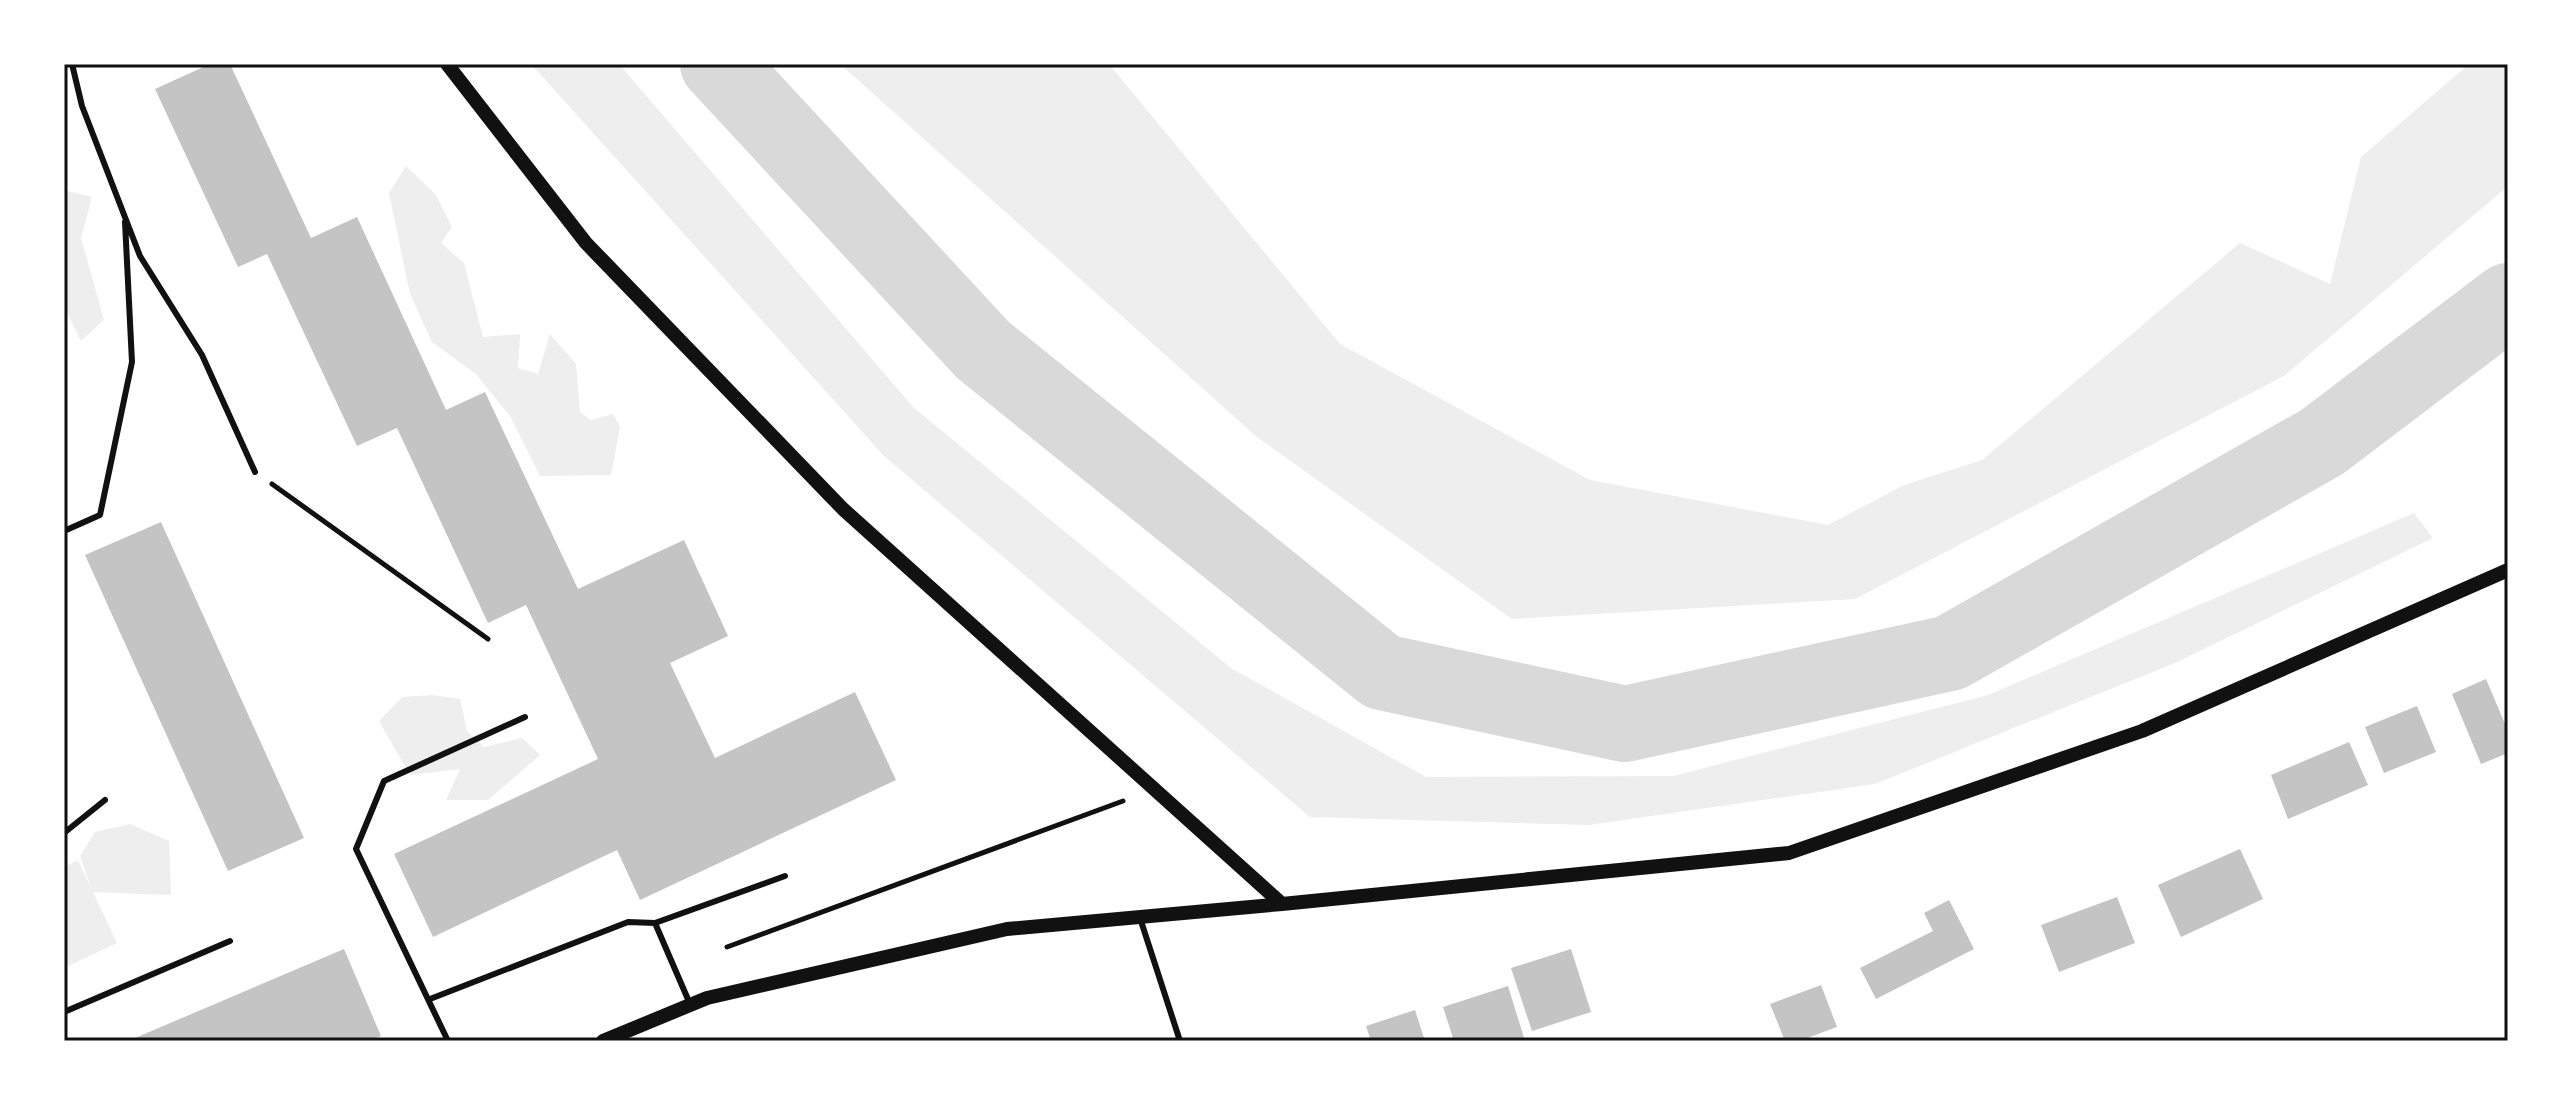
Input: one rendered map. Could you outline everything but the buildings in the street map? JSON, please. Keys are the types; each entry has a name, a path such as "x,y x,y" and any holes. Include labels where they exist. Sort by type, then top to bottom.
{"street":[{"path":"447,64 586,243 843,509 1282,904"},
{"path":"603,1041 707,998 1007,929 1789,853 2142,731 2508,570"}],"lane":[{"path":"72,64 82,106 140,256 202,355 255,472"},
{"path":"64,531 100,515 132,362 125,215"},
{"path":"448,1041 356,849 384,781 525,717"},
{"path":"64,833 105,800"},
{"path":"430,999 628,922 655,923 785,876"},
{"path":"1140,918 1180,1041"},
{"path":"655,923 691,1005"},
{"path":"64,1012 230,941"}],"path":[{"path":"255,472 488,639"},
{"path":"727,947 1123,801"}],"shaded area":[{"path":"531,64 619,64 913,407 1231,668 1426,777 1673,776 1988,695 2414,513 2433,538 2175,663 1875,784 1589,825 1310,817 884,456"},
{"path":"840,64 1109,64 1340,344 1590,480 1828,525 1904,485 1982,460 2240,243 2330,284 2361,157 2469,64 2508,64 2508,186 2284,376 1855,599 1512,619 1257,437"},
{"path":"406,166 436,195 452,227 441,243 464,263 483,337 520,334 518,368 538,374 550,334 576,364 580,412 591,420 613,414 620,427 611,475 540,476 510,416 476,374 432,342 410,294 389,193"},
{"path":"64,190 92,197 81,238 104,320 81,341 64,307"},
{"path":"432,695 460,699 467,731 484,747 522,738 540,755 488,800 446,800 460,769 410,775 379,721 402,697"},
{"path":"130,824 169,841 171,895 93,892 117,943 64,968 64,867 78,860 92,890 80,856 95,832"}],"waterway":[{"path":"718,64 983,350 1382,672 1625,724 1950,653 2322,442 2508,301"}]}
